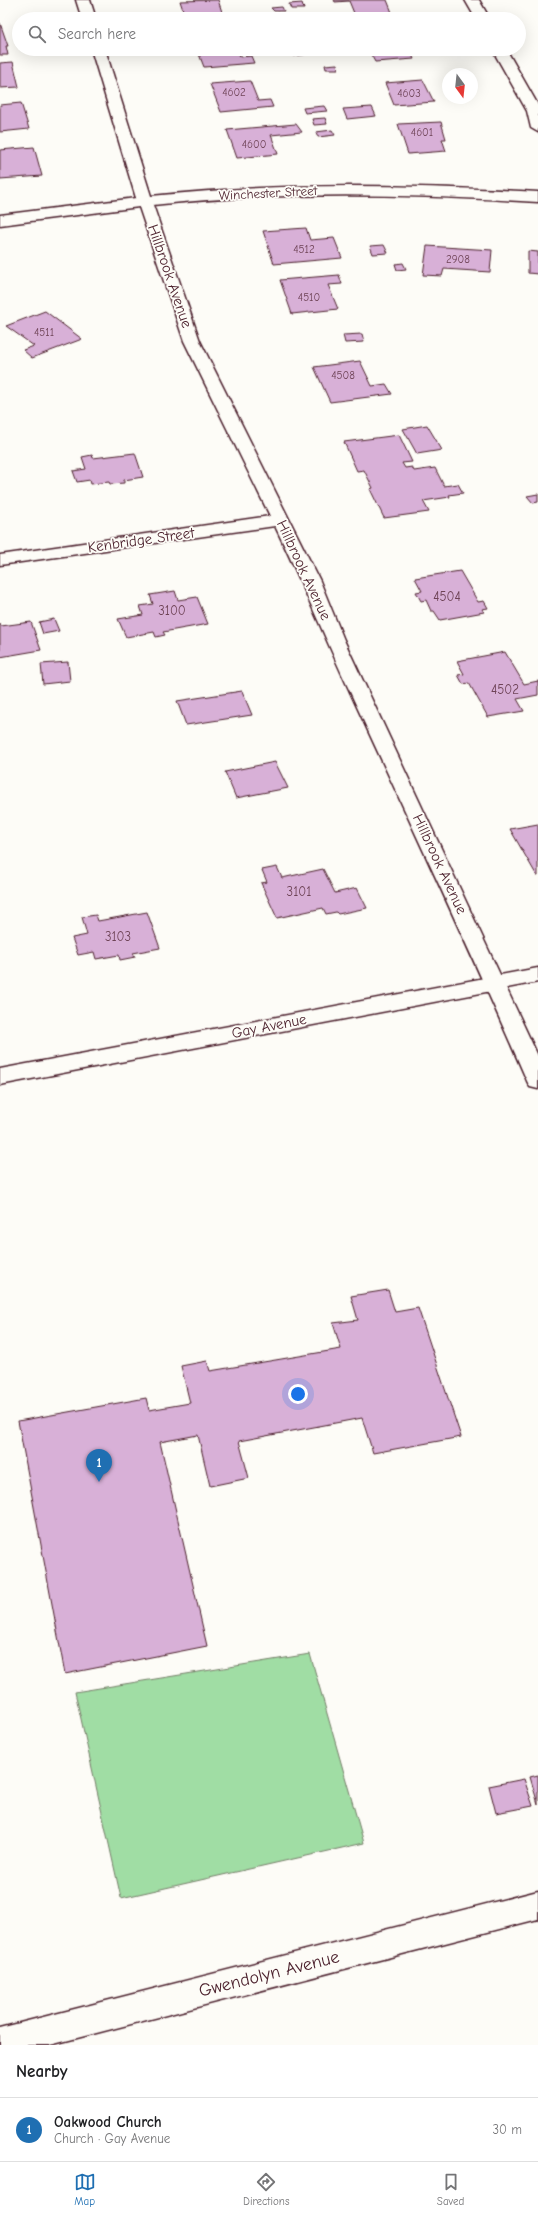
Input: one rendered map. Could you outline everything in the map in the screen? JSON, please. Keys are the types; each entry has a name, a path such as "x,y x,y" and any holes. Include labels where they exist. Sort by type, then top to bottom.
{"street":[{"path":"83,0 87,12"},
{"path":"472,0 479,12"},
{"name":"Hillbrook Avenue","path":"100,56 145,203 192,341 281,520 495,984 538,1081"},
{"path":"503,56 534,112 538,128"},
{"name":"Winchester Street","path":"0,220 145,203 280,191 328,191 538,198"},
{"name":"Kenbridge Street","path":"0,560 281,520"},
{"name":"Gay Avenue","path":"0,1077 538,975"},
{"name":"Gwendolyn Avenue","path":"0,2043 538,1905"}],"green space":[{"path":"310,1654 364,1843 121,1898 75,1692"}],"building":[{"path":"218,0 222,12 184,12 180,1"},
{"path":"334,0 387,0 392,12 354,12 349,1 335,2"},
{"path":"302,3 304,9 291,9 289,4"},
{"path":"282,7 284,11 274,11 271,8"},
{"path":"0,23 8,46 6,46 8,55 0,55"},
{"path":"200,56 251,56 254,63 204,67"},
{"path":"372,56 412,56 414,59 375,62"},
{"path":"13,62 19,87 0,88 0,63"},
{"path":"337,64 338,69 326,69 325,65"},
{"path":"423,80 434,102 394,105 385,83"},
{"path":"250,81 258,101 270,100 273,107 221,112 210,84"},
{"path":"21,103 29,129 0,132 0,105"},
{"path":"324,106 327,111 305,113 303,108"},
{"path":"372,107 376,116 347,119 343,109"},
{"path":"325,118 327,124 314,125 312,119"},
{"path":"441,122 446,139 442,139 446,151 408,154 398,124"},
{"path":"296,124 302,132 271,135 278,154 237,158 227,130"},
{"path":"332,130 335,135 318,137 316,132"},
{"path":"34,147 42,176 0,179 0,150"},
{"path":"306,228 310,240 334,238 342,258 274,264 263,231"},
{"path":"384,245 388,253 373,254 370,246"},
{"path":"427,246 492,250 490,272 444,269 442,276 423,275"},
{"path":"528,251 538,252 538,274 528,273"},
{"path":"403,263 406,269 397,270 395,264"},
{"path":"339,275 342,284 328,285 338,309 292,314 280,280"},
{"path":"45,311 82,339 32,358 23,350 34,346 6,326"},
{"path":"362,334 364,342 345,343 343,335"},
{"path":"360,361 372,386 386,384 392,394 330,402 314,367"},
{"path":"427,425 442,450 417,454 403,429"},
{"path":"399,435 412,462 402,463 405,468 412,467 414,471 435,468 444,486 458,484 463,493 449,495 450,497 423,501 429,512 384,518 370,489 373,488 364,470 357,471 344,442"},
{"path":"135,453 143,477 124,480 124,483 110,484 109,482 91,484 90,480 77,482 73,471 86,469 82,457 92,455 93,458"},
{"path":"538,494 538,502 533,503 527,496"},
{"path":"460,571 478,602 484,601 488,608 482,609 484,612 440,620 434,611 431,611 426,600 421,601 416,592 422,591 415,578"},
{"path":"175,591 178,600 197,597 208,624 163,632 165,635 156,637 154,632 126,637 118,619 143,615 140,606 153,604 150,595"},
{"path":"54,619 59,631 43,634 39,622"},
{"path":"31,622 41,650 0,657 0,623 1,626"},
{"path":"505,652 524,684 538,681 538,695 517,699 524,711 488,717 469,683 463,684 458,675 464,674 457,661"},
{"path":"68,662 70,681 43,684 41,664"},
{"path":"242,691 252,715 186,725 177,701"},
{"path":"275,762 288,788 236,798 225,772"},
{"path":"538,824 538,876 537,876 510,829"},
{"path":"277,867 282,878 323,869 335,893 357,888 367,908 338,914 336,912 326,914 323,908 277,918 261,883 267,882 262,870"},
{"path":"147,912 160,948 133,953 135,957 120,960 119,955 96,959 94,952 78,955 72,938 87,935 82,917 96,915 98,921"},
{"path":"388,1290 395,1312 418,1308 461,1437 373,1453 362,1418 239,1441 249,1478 210,1486 198,1435 160,1442 207,1646 65,1674 18,1421 146,1398 149,1410 190,1403 181,1366 207,1361 210,1371 341,1349 333,1323 358,1320 351,1296"},
{"path":"538,1775 538,1804 530,1777"},
{"path":"524,1779 533,1806 496,1813 489,1786"}],"place":[{"name":"Oakwood Church","path":"99,1482"}]}
